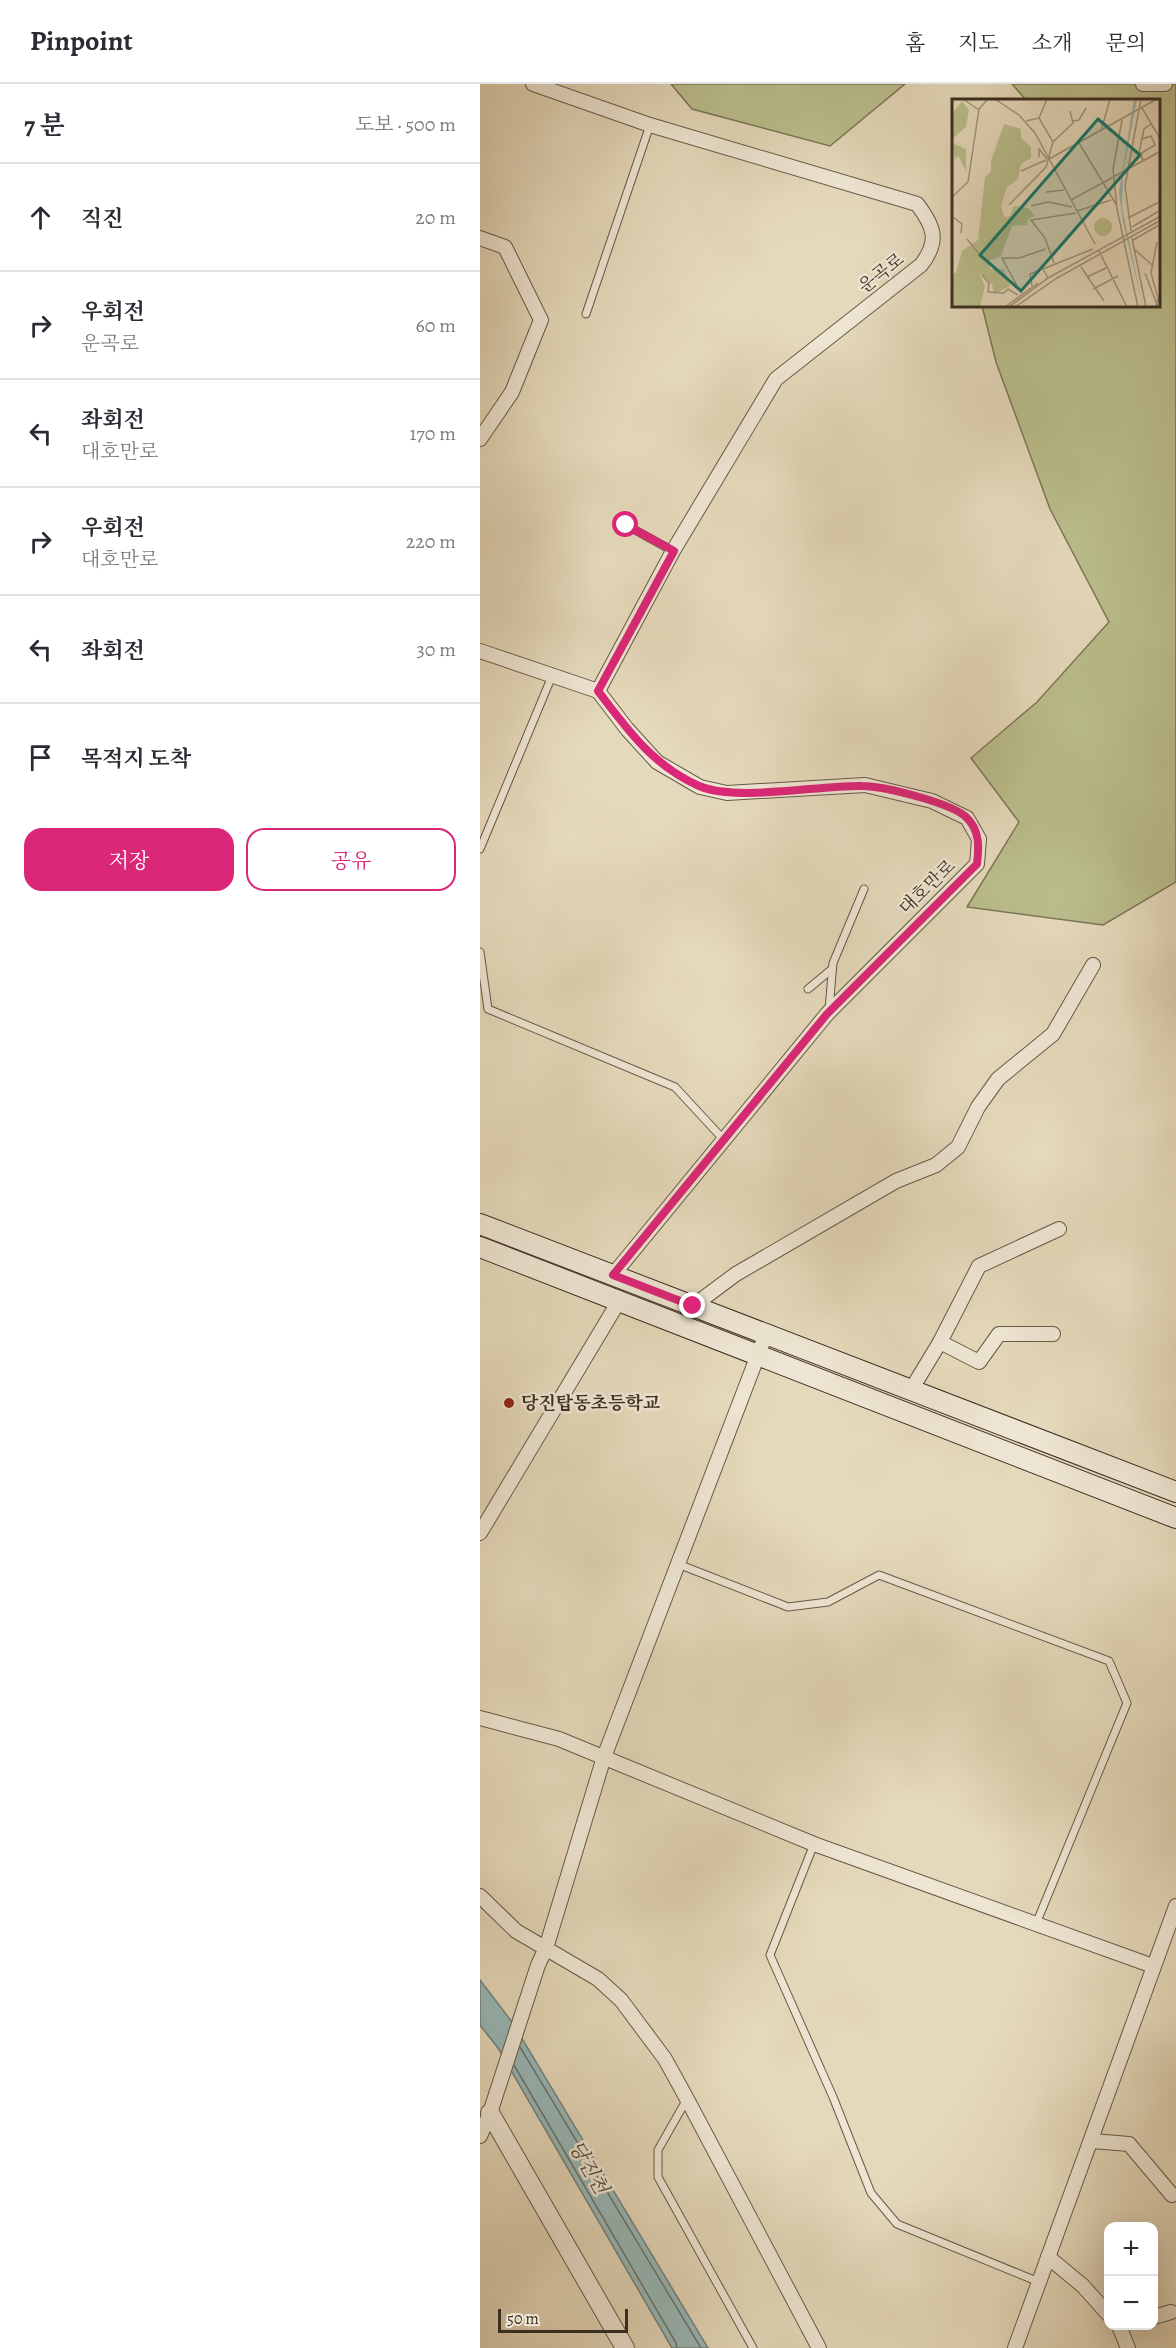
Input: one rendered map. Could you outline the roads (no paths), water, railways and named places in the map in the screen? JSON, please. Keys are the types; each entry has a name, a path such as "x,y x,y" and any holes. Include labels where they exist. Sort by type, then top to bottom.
{"main road":[{"path":"480,1224 1176,1492"},
{"path":"480,1246 1176,1518"}],"street":[{"name":"운곡로","path":"533,84 650,125 917,204 929,219 934,237 931,252 921,265 776,379 674,551 598,691"},
{"path":"1143,84 1150,86 1165,84"},
{"path":"480,238 505,247 541,320 512,392 480,439"},
{"path":"480,651 598,691"},
{"name":"대호만로","path":"598,691 627,729 657,762 700,787 727,793 865,785 933,801 967,818 979,839 977,864 829,1012 613,1275"},
{"path":"693,1306 736,1274 896,1181 936,1166 958,1147 978,1107 998,1079 1053,1034 1093,965"},
{"path":"911,1390 940,1342 979,1266 1059,1229"},
{"path":"480,1533 619,1301"},
{"path":"480,2136 485,2106 498,2086 538,1965 546,1948 604,1756 766,1334"},
{"path":"940,1342 979,1362 999,1334 1053,1334"},
{"path":"480,1718 559,1739 814,1844 1153,1966"},
{"path":"480,1896 516,1931 597,1979 621,2000 665,2059 819,2348"},
{"path":"1015,2348 1176,1906"},
{"path":"485,2106 625,2348"},
{"path":"1092,2141 1129,2144 1172,2195"},
{"path":"1048,2257 1083,2286 1104,2310"},
{"path":"1158,2316 1171,2312"},
{"path":"1123,2330 1128,2348"}],"lane":[{"path":"586,314 650,125"},
{"path":"626,525 674,551"},
{"path":"480,849 552,676"},
{"path":"829,1012 832,969 864,889"},
{"path":"480,952 488,1009"},
{"path":"808,989 832,969"},
{"path":"480,1006 675,1087 724,1140"},
{"path":"678,1564 788,1607 828,1602 879,1575 1109,1661 1127,1703 1036,1924"},
{"path":"814,1844 770,1955 833,2097 871,2193 897,2224 1039,2282"},
{"path":"687,2099 658,2150 658,2177 753,2348"}],"water":[{"name":"당진천","path":"480,1980 512,2022 708,2348 672,2348 498,2048 480,2025"}],"place":[{"name":"당진탑동초등학교","path":"509,1403"}]}
